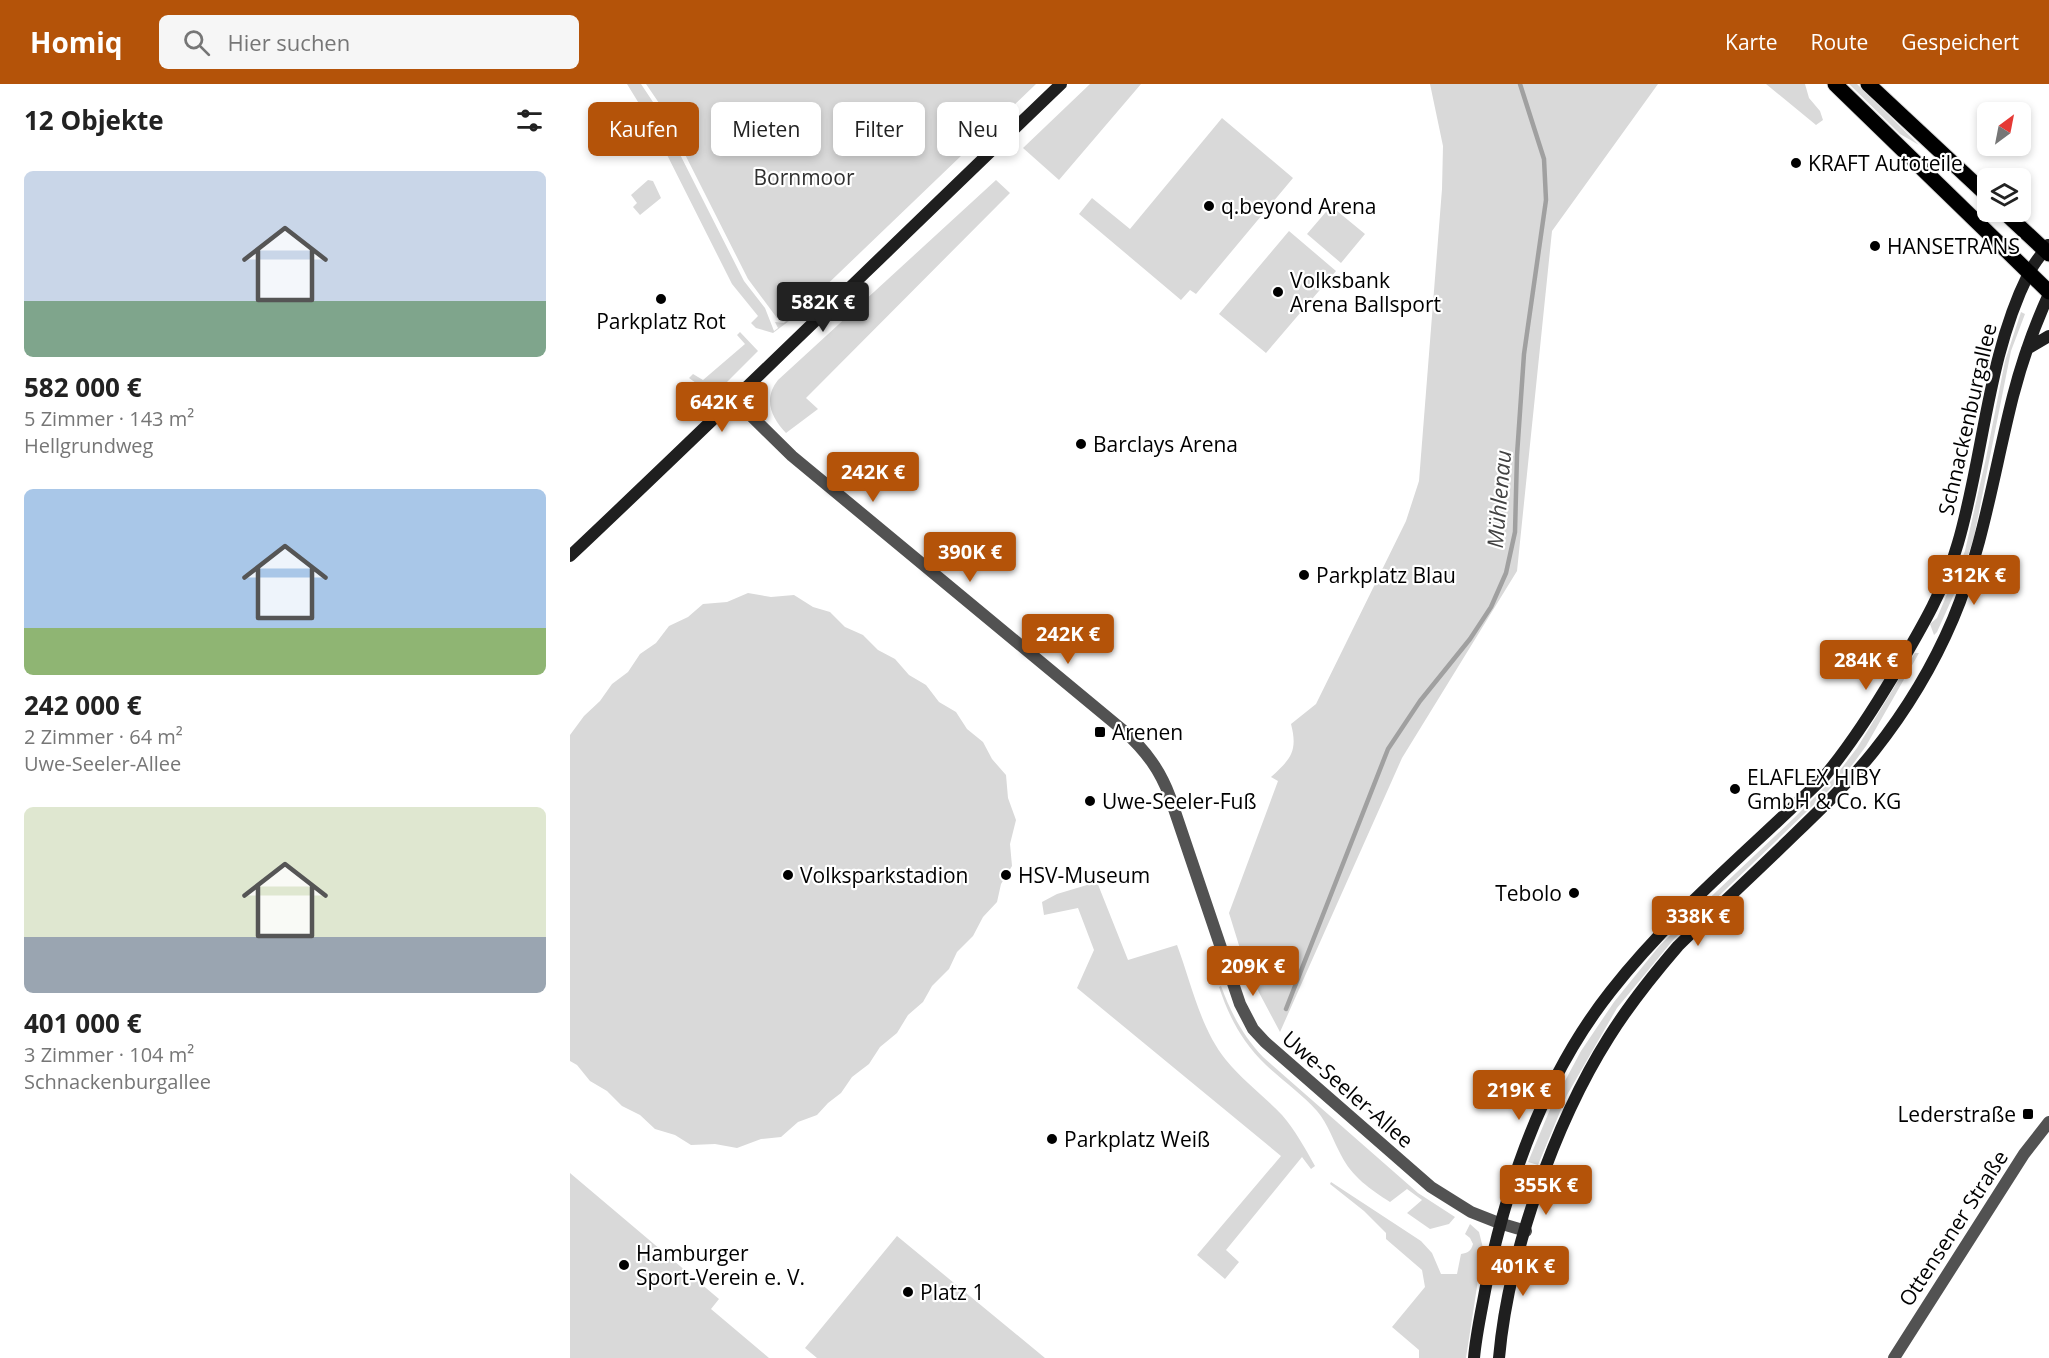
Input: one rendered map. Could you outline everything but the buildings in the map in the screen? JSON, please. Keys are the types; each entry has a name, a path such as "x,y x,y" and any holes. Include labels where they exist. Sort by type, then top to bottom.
{"main road":[{"path":"570,556 735,400 850,286 1061,84"},
{"path":"1835,84 2049,293"},
{"path":"1868,84 1977,186"},
{"path":"2016,222 2048,249"},
{"name":"Schnackenburgallee","path":"1474,1358 1499,1223 1518,1165 1543,1103 1587,1025 1604,1000 1650,945 1823,778 1859,732 1918,633 1945,579 1958,544 1976,469 1998,358 2010,318 2029,273 2048,249"},
{"name":"Schnackenburgallee","path":"1499,1358 1506,1306 1526,1231 1545,1173 1577,1096 1608,1039 1624,1014 1678,946 1837,793 1873,752 1922,680 1954,618 1970,573 2013,395 2027,349 2049,293"},
{"path":"2027,349 2049,336"}],"street":[{"name":"Uwe-Seeler-Allee","path":"735,400 792,456 986,616 1139,746 1152,760 1165,782 1240,1004 1253,1029 1277,1054 1431,1187 1471,1212 1526,1231"},
{"name":"Ottensener Straße","path":"1894,1358 2024,1154 2049,1122"}],"green space":[{"name":"Bornmoor","path":"627,84 641,84 653,102 638,102"},
{"name":"Bornmoor","path":"646,84 1036,84 1017,102 937,102 937,156 961,156 789,321 773,333 756,328 751,323 758,316 732,284 668,156 681,156 744,281 765,308 774,331 778,328 775,322 784,323 786,321 777,318 748,279 686,156 699,156 699,102 658,102"},
{"path":"1090,84 1141,84 1059,180 1023,148"},
{"path":"1430,84 1658,84 1552,231 1517,571 1402,758 1280,1032 1246,968 1229,913 1278,781 1271,777 1284,765 1293,748 1291,724 1316,704 1406,521 1419,481 1442,189 1443,146"},
{"path":"1766,84 1805,84 1809,98 1820,111 1823,120 1816,125"},
{"path":"1849,84 1857,84 1919,145 1900,134"},
{"name":"q.beyond Arena","path":"1222,118 1293,178 1196,294 1190,290 1181,300 1079,214 1092,198 1130,229"},
{"path":"648,180 653,181 661,198 640,215 633,207 637,203 631,195"},
{"path":"996,180 1010,193 806,398 818,409 786,433 776,421 771,408 771,394 778,380"},
{"path":"1331,206 1365,234 1341,263 1307,234"},
{"name":"Volksbank Arena Ballsport","path":"1289,231 1336,271 1266,353 1219,314"},
{"path":"2021,312 2025,314 2011,351 1974,537 1959,583 1934,635 1930,624 1937,618 1965,551 2005,361"},
{"path":"740,332 758,351 723,386 705,386 689,378 693,374 703,380 745,344 737,335"},
{"name":"Volksparkstadion","path":"748,593 771,597 794,595 813,607 830,612 845,627 863,635 878,650 895,659 909,675 926,685 939,702 956,712 967,729 983,742 992,759 1006,775 1008,798 1016,820 1010,844 1012,866 1001,884 997,902 983,917 973,936 957,952 949,969 932,986 923,1002 908,1015 897,1033 880,1047 869,1064 852,1077 841,1093 817,1115 798,1122 781,1137 761,1139 737,1148 715,1144 691,1145 675,1135 655,1129 640,1115 622,1106 607,1091 590,1081 577,1065 570,1061 570,735 612,684 628,672 640,654 656,643 669,626 688,617 703,604 727,602"},
{"path":"1915,653 1919,653 1866,746 1853,764 1828,791 1674,939 1617,1008 1567,1095 1538,1165 1528,1162 1551,1107 1581,1051 1614,1002 1660,945 1834,778 1857,748"},
{"path":"1097,882 1128,960 1177,945 1197,1004 1217,1047 1239,1074 1282,1115 1296,1133 1315,1166 1311,1169 1302,1157 1226,1250 1239,1262 1225,1279 1197,1255 1281,1156 1077,988 1094,950 1078,908 1044,915 1042,902 1057,894"},
{"path":"1221,986 1238,1024 1263,1057 1418,1193 1455,1217 1449,1224 1430,1229 1407,1213 1422,1200 1407,1189 1390,1202 1356,1176 1345,1163 1317,1111 1266,1065 1243,1038 1227,1009 1219,987"},
{"name":"Hamburger Sport-Verein e. V.","path":"570,1173 719,1299 711,1309 769,1358 570,1358"},
{"path":"1331,1182 1421,1241 1432,1253 1441,1274 1457,1274 1461,1254 1469,1251 1473,1244 1465,1234 1470,1224 1479,1232 1483,1248 1466,1358 1419,1358 1419,1350 1392,1327 1425,1287 1422,1270 1386,1239 1386,1233 1364,1211 1330,1184"},
{"name":"Platz 1","path":"897,1236 1045,1358 817,1358 805,1348"}],"waterway":[{"name":"Mühlenau","path":"1286,1009 1388,749 1420,701 1470,639 1491,607 1506,573 1515,532 1517,455 1524,354 1546,200 1544,159 1520,84"}],"place":[{"name":"KRAFT Autoteile","path":"1796,163"},
{"name":"q.beyond Arena","path":"1209,206"},
{"name":"HANSETRANS","path":"1875,246"},
{"name":"Volksbank Arena Ballsport","path":"1278,292"},
{"name":"Parkplatz Rot","path":"661,299"},
{"name":"Barclays Arena","path":"1081,444"},
{"name":"Parkplatz Blau","path":"1304,575"},
{"name":"Arenen","path":"1100,732"},
{"name":"ELAFLEX HIBY GmbH & Co. KG","path":"1735,789"},
{"name":"Uwe-Seeler-Fuß","path":"1090,801"},
{"name":"Volksparkstadion","path":"788,875"},
{"name":"HSV-Museum","path":"1006,875"},
{"name":"Tebolo","path":"1574,893"},
{"name":"Lederstraße","path":"2028,1114"},
{"name":"Parkplatz Weiß","path":"1052,1139"},
{"name":"Hamburger Sport-Verein e. V.","path":"624,1265"},
{"name":"Platz 1","path":"908,1292"}]}
